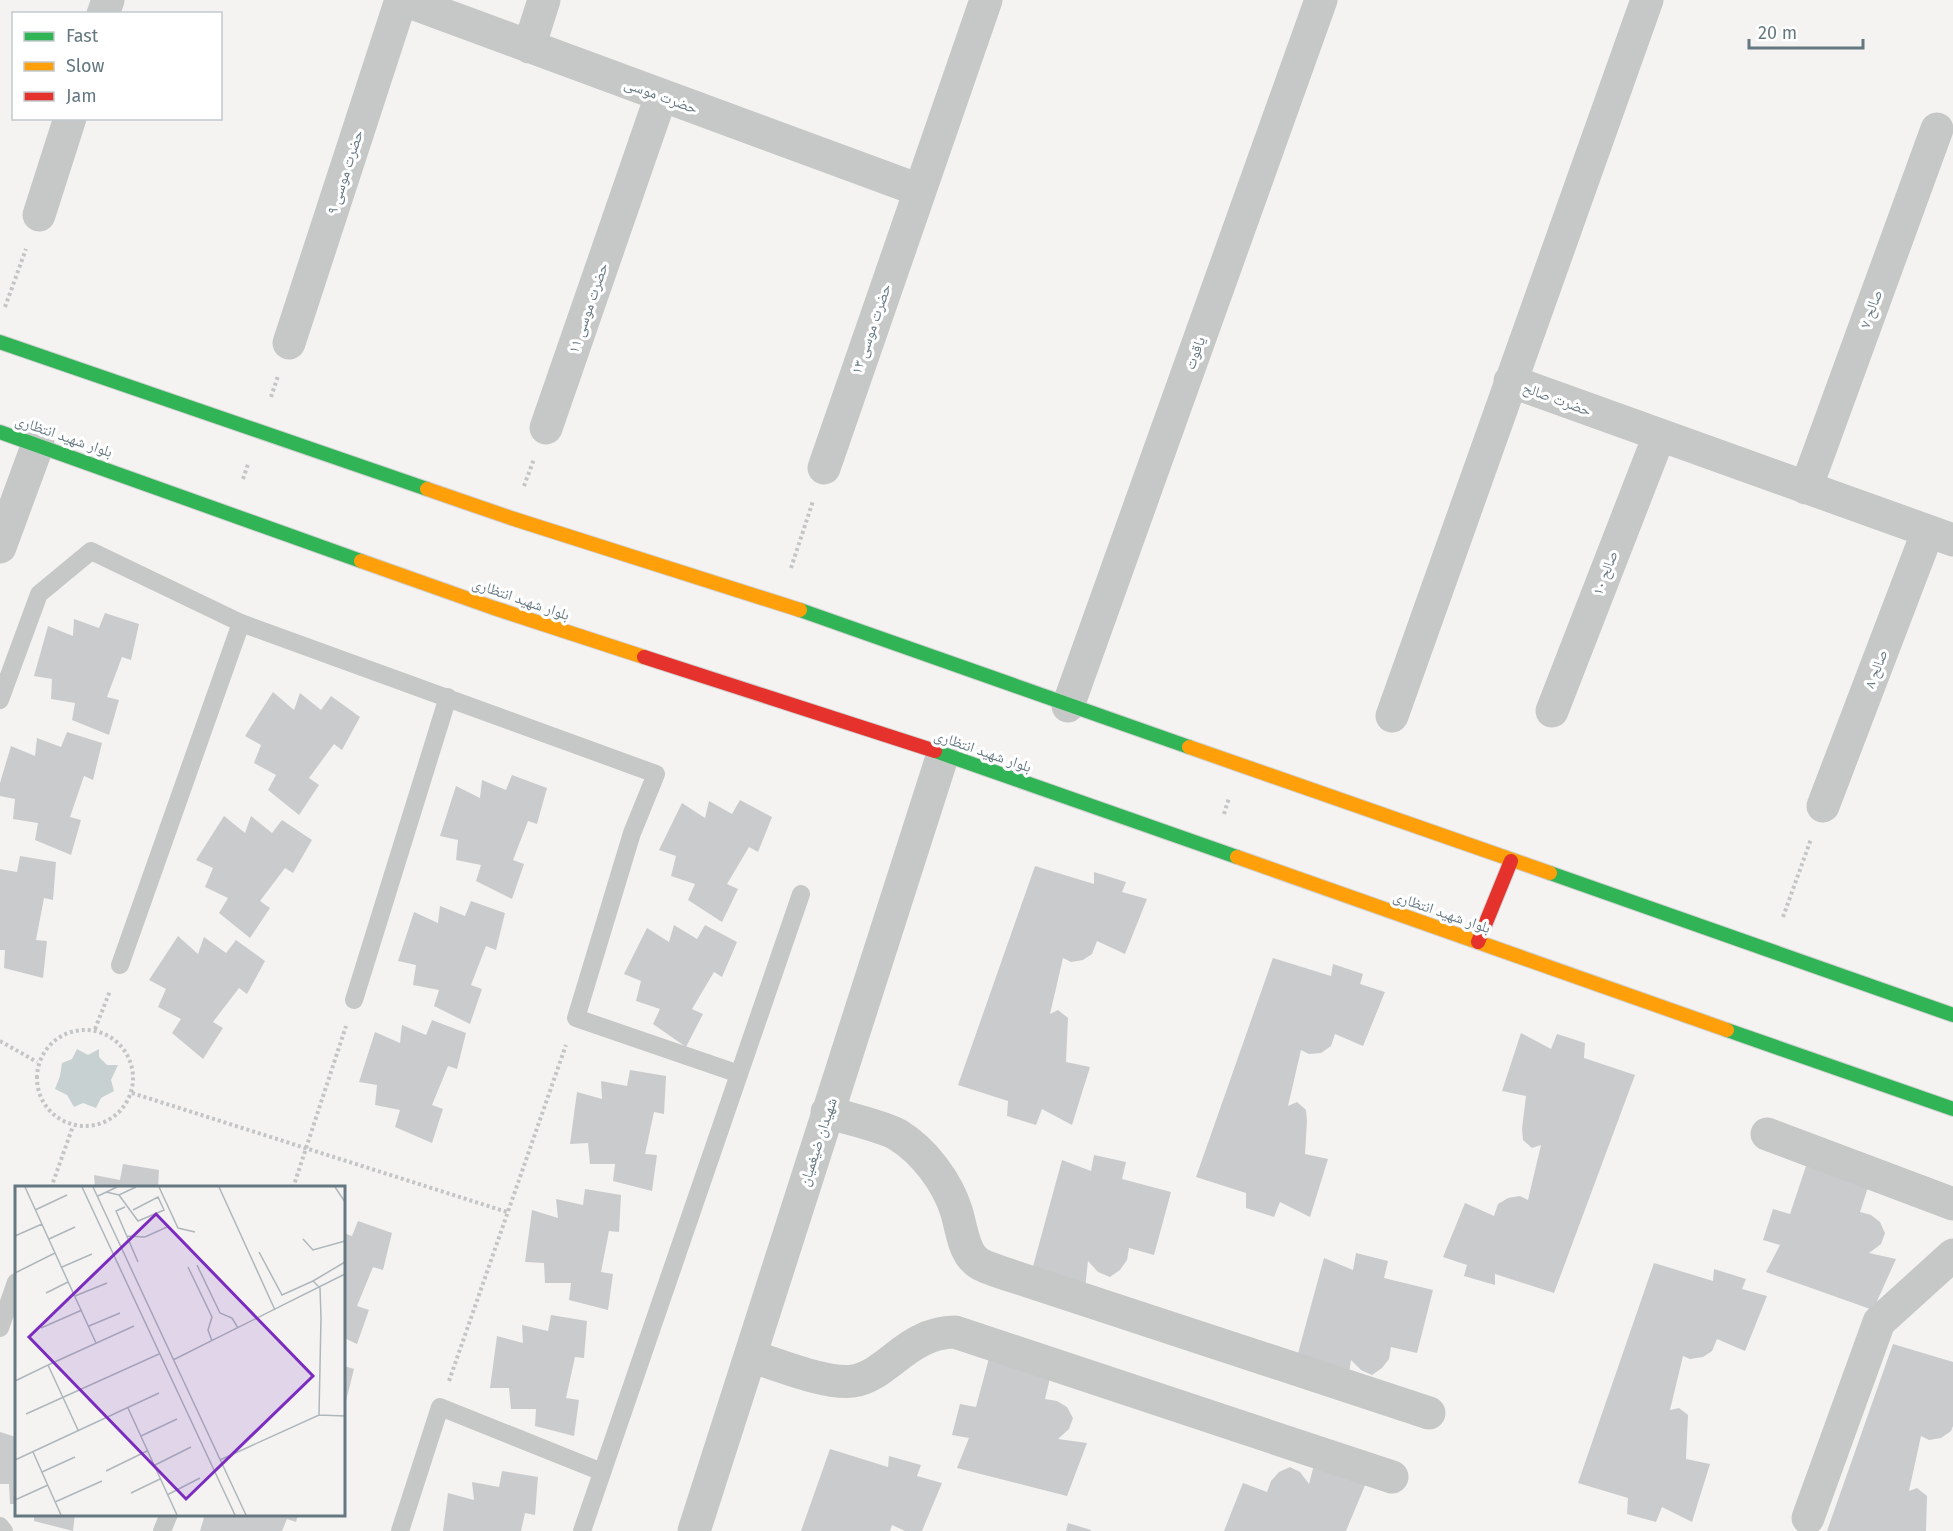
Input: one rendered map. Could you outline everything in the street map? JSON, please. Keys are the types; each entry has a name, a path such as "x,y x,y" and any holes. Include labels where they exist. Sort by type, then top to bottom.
{"main road":[{"path":"0,342 511,518 779,603 1953,1015"},
{"name":"بلوار شهید انتظاری","path":"0,432 494,608 943,754 1953,1109"},
{"path":"1478,942 1511,861"}],"street":[{"name":"حضرت موسی","path":"403,0 919,190"},
{"name":"حضرت موسی ۹","path":"289,344 403,0"},
{"path":"529,47 544,0"},
{"name":"حضرت موسی ۱۳","path":"824,468 986,0"},
{"name":"یاقوت","path":"1068,706 1322,0"},
{"name":"حضرت صالح","path":"1647,0 1510,381 1941,536"},
{"name":"حضرت موسی ۱۱","path":"546,428 662,96"},
{"path":"39,215 69,120"},
{"name":"صالح ۷","path":"1806,488 1937,129"},
{"path":"1392,716 1510,381"},
{"name":"صالح ۱۰","path":"1552,711 1659,436"},
{"path":"0,547 38,444"},
{"name":"صالح ۸","path":"1823,806 1941,536"},
{"name":"شهیدان ضیغمیان","path":"694,1531 943,754"},
{"path":"827,1112 896,1133 923,1157 936,1172 951,1200 968,1250 975,1261 997,1271 1430,1413"},
{"path":"1767,1134 1953,1204"},
{"path":"1808,1518 1879,1322 1953,1255"},
{"path":"750,1356 835,1381 853,1381 865,1378 889,1364 919,1341 943,1332 955,1332 1392,1477"}],"lane":[{"path":"0,700 39,594 90,551 241,622 656,774 632,833 576,1018 739,1074"},
{"path":"120,965 241,622"},
{"path":"354,1000 448,697"},
{"path":"582,1531 801,894"},
{"path":"0,1328 15,1285"},
{"path":"400,1531 440,1407 602,1472"},
{"path":"162,1531 169,1516"},
{"path":"0,1526 4,1531"}],"path":[{"path":"4,308 39,215"},
{"path":"231,513 289,344"},
{"path":"511,518 546,428"},
{"path":"779,603 824,468"},
{"path":"1210,848 1242,766"},
{"path":"1770,951 1823,806"},
{"path":"95,1029 120,965"},
{"path":"294,1186 354,1000"},
{"path":"440,1407 576,1018"},
{"path":"95,1029 119,1042 124,1050 133,1066 132,1093 119,1113 98,1126 73,1126 49,1113 37,1089 38,1062 51,1042 71,1030 95,1029"},
{"path":"0,1041 38,1062"},
{"path":"132,1093 507,1212"},
{"path":"52,1186 73,1126"}],"shaded area":[{"path":"77,1049 88,1055 99,1049 99,1057 107,1065 118,1065 111,1080 114,1091 101,1098 96,1108 83,1103 74,1107 67,1095 55,1089 62,1063 72,1059"}],"building":[{"path":"105,613 139,624 131,660 122,657 107,697 119,700 109,735 72,720 75,703 51,699 52,679 34,676 48,626 73,636 74,619 99,628"},
{"path":"273,692 294,710 300,693 321,710 331,696 360,717 342,750 334,744 309,778 319,785 299,815 268,790 276,775 254,763 261,745 245,736"},
{"path":"67,732 102,743 93,780 84,776 70,817 81,820 71,855 35,840 38,823 13,819 15,799 0,796 0,783 11,746 35,756 37,738 61,747"},
{"path":"512,775 547,788 537,824 528,821 513,860 524,864 512,899 476,881 481,865 456,860 458,840 440,836 456,786 480,798 482,780 506,790"},
{"path":"740,800 772,817 758,852 749,847 727,884 738,889 722,922 688,900 695,884 671,876 676,856 659,850 682,803 705,818 709,801 732,814"},
{"path":"224,816 245,833 251,816 272,833 282,820 312,840 293,873 285,868 260,901 270,908 250,938 219,913 228,898 205,887 213,868 196,860"},
{"path":"20,856 56,862 53,900 44,898 36,940 47,941 43,978 4,968 5,950 0,950 0,869 17,872"},
{"path":"1035,866 1094,884 1094,872 1126,882 1122,892 1147,899 1125,954 1097,941 1092,954 1083,960 1071,962 1063,958 1050,1014 1058,1010 1068,1018 1066,1062 1090,1067 1072,1125 1042,1109 1036,1125 1007,1116 1008,1101 958,1085"},
{"path":"471,901 505,913 496,950 486,946 471,985 482,989 470,1024 434,1006 439,990 413,985 416,965 398,961 414,912 438,923 440,906 465,916"},
{"path":"674,925 697,939 705,925 737,942 722,977 714,972 692,1009 703,1014 686,1047 653,1024 660,1009 636,1001 641,981 624,974 647,928 669,942"},
{"path":"178,936 198,954 204,937 226,953 236,940 265,961 247,994 239,988 213,1022 223,1028 203,1059 172,1033 181,1019 158,1007 166,989 149,980"},
{"path":"1273,958 1331,976 1333,964 1363,974 1360,984 1385,992 1363,1046 1335,1034 1331,1046 1321,1053 1309,1054 1301,1050 1288,1106 1297,1102 1306,1110 1305,1154 1328,1159 1310,1217 1280,1202 1274,1217 1246,1208 1246,1193 1196,1177"},
{"path":"432,1020 466,1033 457,1069 448,1066 432,1105 443,1109 432,1143 395,1127 400,1110 375,1105 377,1085 359,1082 375,1032 400,1043 402,1025 426,1035"},
{"path":"1521,1033 1551,1049 1557,1034 1585,1043 1584,1058 1635,1075 1554,1293 1495,1274 1495,1285 1464,1276 1467,1265 1443,1257 1465,1203 1494,1216 1498,1204 1508,1198 1520,1196 1528,1200 1541,1145 1532,1148 1523,1140 1526,1096 1502,1091"},
{"path":"630,1070 666,1076 664,1114 654,1112 645,1154 657,1155 652,1191 613,1181 615,1164 590,1164 588,1143 570,1144 577,1092 602,1099 601,1081 627,1086"},
{"path":"1094,1155 1126,1162 1122,1179 1171,1192 1154,1255 1129,1248 1127,1260 1120,1270 1110,1277 1098,1272 1088,1261 1085,1289 1032,1270 1062,1160 1091,1171"},
{"path":"123,1164 159,1170 158,1186 95,1186 94,1175 120,1180"},
{"path":"1806,1166 1868,1187 1860,1212 1871,1215 1880,1222 1885,1233 1881,1244 1869,1253 1896,1259 1873,1310 1766,1272 1780,1245 1763,1240 1773,1209 1790,1214"},
{"path":"585,1189 621,1195 619,1232 609,1231 601,1272 613,1274 608,1310 569,1300 571,1283 545,1283 544,1263 525,1262 532,1210 558,1218 556,1199 583,1205"},
{"path":"358,1221 392,1233 383,1270 373,1267 357,1306 369,1310 357,1344 345,1338 345,1233 352,1236"},
{"path":"1356,1253 1388,1261 1384,1278 1433,1290 1417,1353 1391,1347 1389,1359 1372,1375 1361,1370 1351,1360 1347,1388 1294,1368 1324,1258 1353,1270"},
{"path":"1654,1263 1713,1281 1714,1269 1746,1279 1742,1289 1767,1296 1745,1351 1717,1339 1712,1351 1703,1357 1690,1359 1683,1356 1670,1410 1679,1408 1688,1415 1686,1459 1710,1464 1692,1522 1662,1507 1656,1522 1627,1514 1628,1498 1578,1483"},
{"path":"551,1315 587,1321 584,1358 575,1357 566,1398 579,1400 574,1436 535,1426 536,1409 511,1409 509,1388 490,1388 497,1336 523,1343 522,1325 548,1331"},
{"path":"1893,1344 1953,1362 1953,1426 1951,1431 1941,1438 1929,1440 1921,1436 1909,1491 1917,1488 1927,1496 1926,1531 1827,1531"},
{"path":"989,1358 1051,1374 1045,1399 1057,1401 1067,1407 1073,1418 1069,1429 1058,1439 1087,1443 1067,1496 957,1468 969,1438 952,1435 960,1404 976,1407"},
{"path":"345,1366 354,1369 345,1405"},
{"path":"0,1432 15,1437 15,1504 10,1504 9,1484 0,1484"},
{"path":"830,1449 888,1467 889,1456 921,1465 917,1476 942,1483 922,1531 905,1531 892,1525 890,1531 801,1531"},
{"path":"1316,1457 1366,1483 1346,1531 1224,1531 1243,1483 1267,1492 1271,1481 1279,1472 1290,1467 1300,1472 1309,1484"},
{"path":"502,1471 538,1477 535,1515 525,1513 521,1531 443,1531 448,1493 474,1500 472,1482 499,1487"},
{"path":"34,1516 75,1516 73,1531 34,1521"},
{"path":"204,1516 298,1516 296,1522 287,1519 282,1531 200,1531"},
{"path":"1068,1523 1091,1530 1091,1531 1066,1531"}],"traffic: fast":[{"path":"0,342 427,489"},
{"path":"0,432 361,561"},
{"path":"800,610 1189,747"},
{"path":"935,751 1237,857"},
{"path":"1550,873 1953,1015"},
{"path":"1727,1030 1953,1109"}],"traffic: slow":[{"path":"427,489 800,610"},
{"path":"361,561 644,657"},
{"path":"1189,747 1550,873"},
{"path":"1237,857 1727,1030"}],"traffic: jam":[{"path":"644,657 935,751"},
{"path":"1478,942 1511,861"}]}
